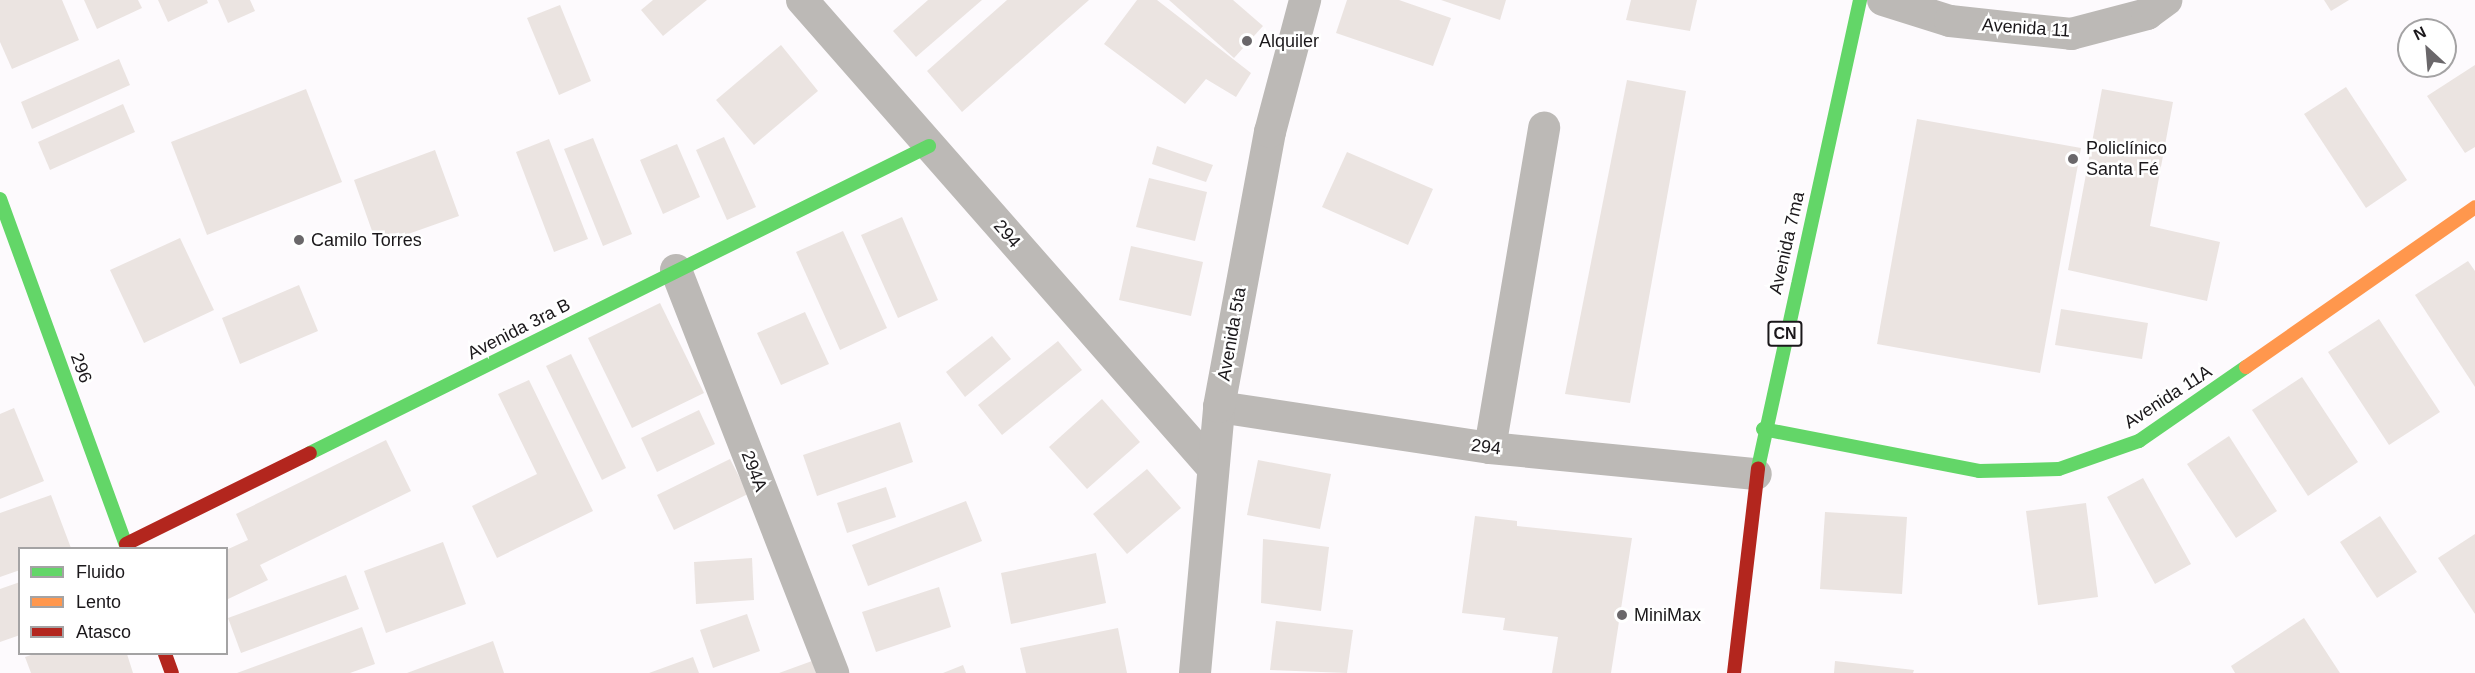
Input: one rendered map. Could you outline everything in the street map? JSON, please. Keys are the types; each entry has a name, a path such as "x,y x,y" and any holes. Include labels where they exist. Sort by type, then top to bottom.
{"main road":[{"name":"Avenida 7ma","path":"1734,673 1763,429 1860,0"},
{"name":"Avenida 3ra B","path":"127,547 676,270 929,146"},
{"name":"296","path":"0,199 127,547"},
{"name":"Avenida 11A","path":"1763,429 1980,471 2059,469 2139,441 2475,207"},
{"path":"165,655 172,673"}],"street":[{"name":"294","path":"802,0 1212,467"},
{"name":"Avenida 5ta","path":"1195,673 1219,406 1270,132 1305,0"},
{"name":"Avenida 11","path":"1883,0 1950,21 2071,34 2146,14 2166,0"},
{"path":"1490,448 1544,128"},
{"name":"294A","path":"676,270 832,673"},
{"name":"294","path":"1219,406 1490,448 1756,474"}],"building":[{"path":"0,0 62,0 79,40 12,69 0,42"},
{"path":"84,0 138,0 142,8 97,29"},
{"path":"158,0 207,0 208,3 168,22"},
{"path":"218,0 250,0 255,11 228,23"},
{"path":"653,0 707,0 663,36 641,10"},
{"path":"928,0 982,0 916,57 893,31"},
{"path":"1007,0 1089,0 962,112 927,71"},
{"path":"1137,0 1157,0 1251,73 1236,97 1206,79 1185,104 1104,44"},
{"path":"1169,0 1233,0 1263,26 1234,58"},
{"path":"1347,0 1399,0 1451,18 1433,66 1336,33"},
{"path":"1441,0 1506,0 1500,20"},
{"path":"1631,0 1697,0 1690,31 1626,20"},
{"path":"2324,0 2349,0 2331,11"},
{"path":"560,5 591,81 559,95 527,18"},
{"path":"781,45 818,91 754,145 716,100"},
{"path":"119,59 130,85 32,129 21,102"},
{"path":"2475,65 2475,147 2465,153 2427,96"},
{"path":"1627,80 1686,91 1630,403 1565,394"},
{"path":"2346,87 2407,180 2366,208 2304,114"},
{"path":"306,89 342,182 207,235 171,142"},
{"path":"2102,89 2173,102 2150,226 2220,242 2207,301 2068,270"},
{"path":"123,104 135,132 50,170 38,142"},
{"name":"Policlínico Santa Fé","path":"1917,119 2081,148 2040,373 1877,344"},
{"path":"724,137 756,207 727,220 696,150"},
{"path":"593,138 632,234 603,246 564,149"},
{"path":"549,139 588,239 554,252 516,152"},
{"path":"677,144 700,197 663,214 640,160"},
{"path":"1157,146 1213,165 1206,182 1152,164"},
{"path":"435,150 459,216 377,245 354,180"},
{"path":"1347,152 1433,189 1408,245 1322,207"},
{"path":"1149,178 1207,192 1195,241 1136,227"},
{"path":"902,217 938,300 898,318 861,235"},
{"path":"843,231 887,328 840,350 796,252"},
{"path":"180,238 214,310 144,343 110,270"},
{"path":"1131,246 1203,262 1191,316 1119,300"},
{"path":"2468,261 2475,271 2475,387 2415,295"},
{"path":"299,285 318,331 240,364 222,318"},
{"path":"660,303 704,393 632,428 588,338"},
{"path":"2061,309 2148,323 2142,359 2055,345"},
{"path":"805,312 829,364 781,385 757,333"},
{"path":"2379,319 2440,412 2389,445 2328,352"},
{"path":"992,336 1011,359 965,397 946,372"},
{"path":"1058,341 1082,370 1002,435 978,405"},
{"path":"571,354 626,468 602,480 546,366"},
{"path":"2302,377 2358,462 2308,496 2252,410"},
{"path":"529,380 593,511 497,558 472,506 537,474 498,394"},
{"path":"1102,399 1140,442 1087,489 1049,447"},
{"path":"14,408 44,481 0,499 0,414"},
{"path":"699,410 715,444 657,472 641,438"},
{"path":"900,422 913,462 817,496 803,455"},
{"path":"2229,436 2277,511 2236,538 2187,464"},
{"path":"386,440 411,491 260,565 268,580 228,599 228,549 248,540 236,514"},
{"path":"730,459 748,494 674,530 657,495"},
{"path":"1258,460 1331,474 1320,529 1247,515"},
{"path":"1147,469 1181,508 1127,554 1093,514"},
{"path":"2143,478 2191,564 2155,584 2107,497"},
{"path":"886,487 896,517 847,533 837,503"},
{"path":"51,495 71,547 18,547 18,571 0,577 0,513"},
{"path":"966,501 982,541 868,586 852,545"},
{"path":"2086,503 2098,597 2038,605 2026,511"},
{"path":"1825,512 1907,517 1902,594 1820,589"},
{"path":"1475,516 1517,521 1517,526 1632,538 1611,673 1552,673 1558,637 1503,630 1505,618 1462,613"},
{"path":"2380,516 2417,572 2377,598 2340,542"},
{"path":"2475,534 2475,614 2438,558"},
{"path":"1263,539 1329,547 1321,611 1261,603"},
{"path":"443,542 466,604 386,633 364,571"},
{"path":"1096,553 1106,603 1011,624 1001,573"},
{"path":"752,558 754,600 696,604 694,562"},
{"path":"346,575 359,609 241,653 228,618"},
{"path":"18,583 18,636 0,642 0,589"},
{"path":"939,587 951,627 876,652 862,612"},
{"path":"747,614 760,651 713,668 700,630"},
{"path":"2304,618 2340,673 2235,673 2231,666"},
{"path":"1276,621 1353,630 1347,673 1270,670"},
{"path":"362,627 375,664 350,673 237,673"},
{"path":"1118,628 1127,673 1026,673 1020,648"},
{"path":"493,641 504,673 407,673"},
{"path":"31,655 127,655 133,673 31,673 25,657"},
{"path":"693,657 699,673 649,673"},
{"path":"812,661 816,673 779,673"},
{"path":"1835,661 1914,670 1913,673 1834,673"},
{"path":"963,665 966,673 943,673"}],"traffic: fast":[{"path":"1758,468 1860,0"},
{"path":"310,453 929,146"},
{"path":"0,199 127,547"},
{"path":"1763,429 1979,471 2059,469 2139,441 2246,367"}],"traffic: slow":[{"path":"2246,367 2475,207"}],"traffic: jam":[{"path":"126,544 310,453"},
{"path":"1734,673 1758,468"},
{"path":"165,655 172,673"}],"place":[{"name":"Alquiler","path":"1247,41"},
{"name":"Policlínico Santa Fé","path":"2073,159"},
{"name":"Camilo Torres","path":"299,240"},
{"name":"MiniMax","path":"1622,615"}]}
